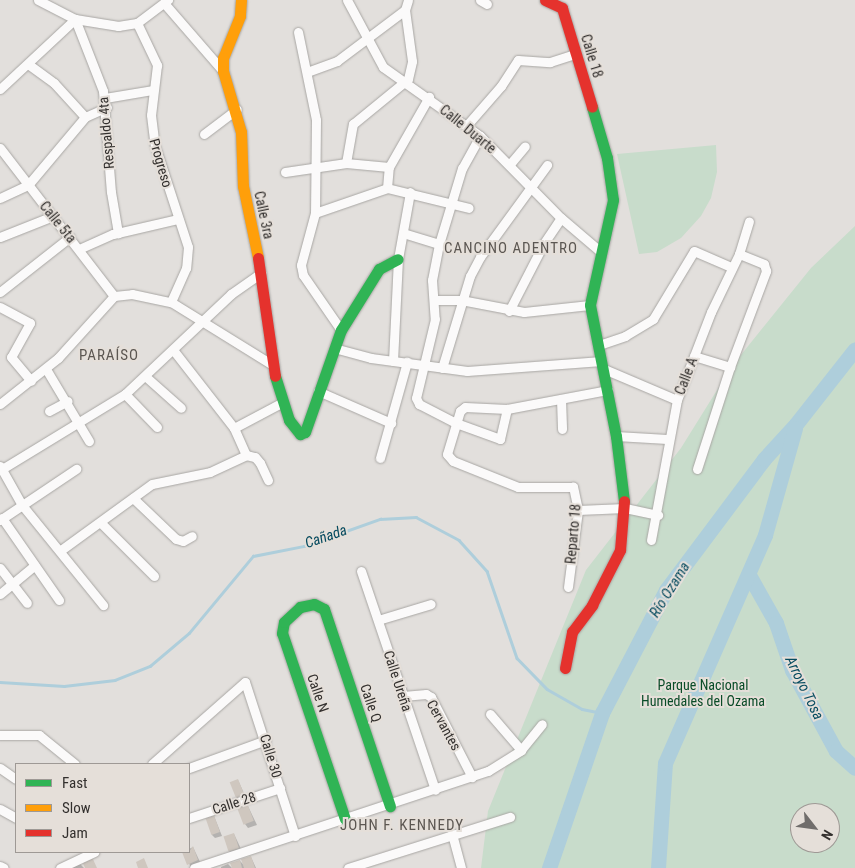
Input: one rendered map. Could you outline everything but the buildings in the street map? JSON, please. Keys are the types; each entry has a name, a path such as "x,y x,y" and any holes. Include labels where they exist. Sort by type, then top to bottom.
{"street":[{"path":"38,0 75,20 118,26 137,23 166,2 223,71"},
{"name":"Calle 3ra","path":"240,0 240,16 223,58 223,71 242,132 243,186 261,273 271,364 289,420 300,434 305,432 318,391"},
{"name":"Calle Duarte","path":"347,0 383,67 403,82 429,97 480,136 562,218 601,252"},
{"path":"346,164 353,124 408,79 412,61 405,10 408,0"},
{"name":"Calle 18","path":"546,0 562,8 607,158 613,200 590,305"},
{"path":"307,72 337,61 368,41 405,10"},
{"path":"0,89 75,20"},
{"name":"Respaldo 4ta","path":"75,20 106,103 110,192 118,233"},
{"name":"Progreso","path":"137,23 157,65 151,115 154,146 188,247 186,268 171,302"},
{"path":"298,32 316,120 315,213 301,265 303,275 341,330"},
{"path":"467,125 501,86 518,60 550,62 575,54"},
{"path":"28,64 54,83 85,117"},
{"path":"0,198 28,185 85,117 106,103 153,90"},
{"path":"388,188 389,167 429,97"},
{"path":"204,134 236,109"},
{"path":"480,136 462,168 450,202 439,244 432,280 435,300 425,365 417,401 456,423 500,439 507,409"},
{"path":"510,164 524,146"},
{"name":"Calle 5ta","path":"0,148 114,296"},
{"path":"285,172 346,164 389,167"},
{"path":"442,368 461,300 480,257 547,165"},
{"path":"315,213 388,188 469,208"},
{"path":"393,361 398,259 410,192"},
{"path":"0,237 53,216"},
{"path":"509,311 544,243 562,218"},
{"path":"79,249 118,233 178,219"},
{"name":"Calle A","path":"651,540 658,515 667,439 677,400 731,267 739,254 749,222"},
{"path":"403,233 439,244"},
{"path":"0,292 70,237"},
{"path":"599,346 625,336 653,319 694,250 731,267"},
{"path":"697,469 730,367 766,271 764,264 739,254"},
{"path":"391,423 318,391 341,330 379,269 398,259"},
{"path":"103,605 61,550 22,505 1,467 39,444 79,425 125,394 174,351 231,294 261,273"},
{"path":"0,404 46,369 114,296 132,294 171,302 271,364"},
{"path":"435,300 461,300 509,311 590,305 616,436 625,508 620,550 592,605 572,632 565,668"},
{"path":"0,307 30,323 11,357 31,380"},
{"path":"334,348 354,355 442,368 496,371 603,365 677,400"},
{"path":"174,351 234,428 246,455"},
{"path":"694,356 730,367"},
{"path":"380,458 407,362"},
{"path":"46,369 68,401 89,441"},
{"path":"145,376 181,408"},
{"path":"456,423 460,411 465,407 507,409 608,390"},
{"path":"125,394 157,427"},
{"path":"561,399 562,429"},
{"path":"49,411 68,401"},
{"path":"234,428 283,402"},
{"name":"Reparto 18","path":"456,423 447,454 453,461 518,487 570,486 576,491 578,510 568,587"},
{"path":"616,436 667,439"},
{"path":"61,550 101,524 152,484 206,474 246,455 255,457 268,480"},
{"path":"59,600 1,519 76,469"},
{"path":"133,498 176,540 183,541 192,536"},
{"path":"578,510 625,508 658,515"},
{"path":"101,524 154,576"},
{"path":"0,594 12,582 35,565"},
{"path":"0,568 27,603"},
{"name":"Calle Ureña","path":"361,571 435,790"},
{"name":"Calle N","path":"324,610 314,604 300,607 281,627 345,819"},
{"path":"378,620 431,604"},
{"name":"Calle Q","path":"324,610 390,806"},
{"name":"Calle 30","path":"153,763 242,681 248,683 295,836"},
{"name":"Cervantes","path":"403,696 426,694 431,697 472,777"},
{"path":"490,714 521,750"},
{"path":"194,868 390,806 472,777 521,750 542,724"},
{"path":"0,735 39,735 74,763"},
{"path":"190,768 266,740"},
{"path":"0,768 15,778"},
{"name":"Calle 28","path":"190,818 280,788"},
{"path":"0,809 15,817"},
{"path":"348,868 510,817"},
{"path":"452,834 462,868"},
{"path":"60,868 78,854"},
{"path":"0,866 4,868"}],"green space":[{"path":"716,145 717,172 711,198 701,216 681,238 657,252 639,254 617,154"},
{"name":"Parque Nacional Humedales del Ozama","path":"855,226 855,868 481,868 488,811 586,570 681,448 732,366 811,268"}],"waterway":[{"name":"Río Ozama","path":"549,868 602,713 666,590 764,459 796,424 855,349"},
{"path":"658,868 665,763 765,535 795,428"},
{"name":"Cañada","path":"0,682 64,686 115,680 150,666 189,633 253,556 304,546 380,519 416,517 459,540 487,571 517,658 547,689 582,709 602,713"},
{"name":"Arroyo Tosa","path":"749,575 776,623 792,670 836,751 855,768"}],"traffic: fast":[{"path":"592,107 607,158 613,200 590,305 616,436 624,501"},
{"path":"275,376 289,420 300,434 305,432 341,330 379,269 398,259"},
{"path":"345,819 282,633 284,622 300,607 314,604 324,609 390,806"}],"traffic: slow":[{"path":"241,0 240,16 223,58 223,71 241,132 243,186 258,258"}],"traffic: jam":[{"path":"545,0 562,8 592,107"},
{"path":"258,258 275,376"},
{"path":"565,668 572,632 592,605 620,550 624,501"}],"district":[{"name":"CANCINO ADENTRO","path":"511,249"},
{"name":"PARAÍSO","path":"109,356"},
{"name":"JOHN F. KENNEDY","path":"402,826"}]}
